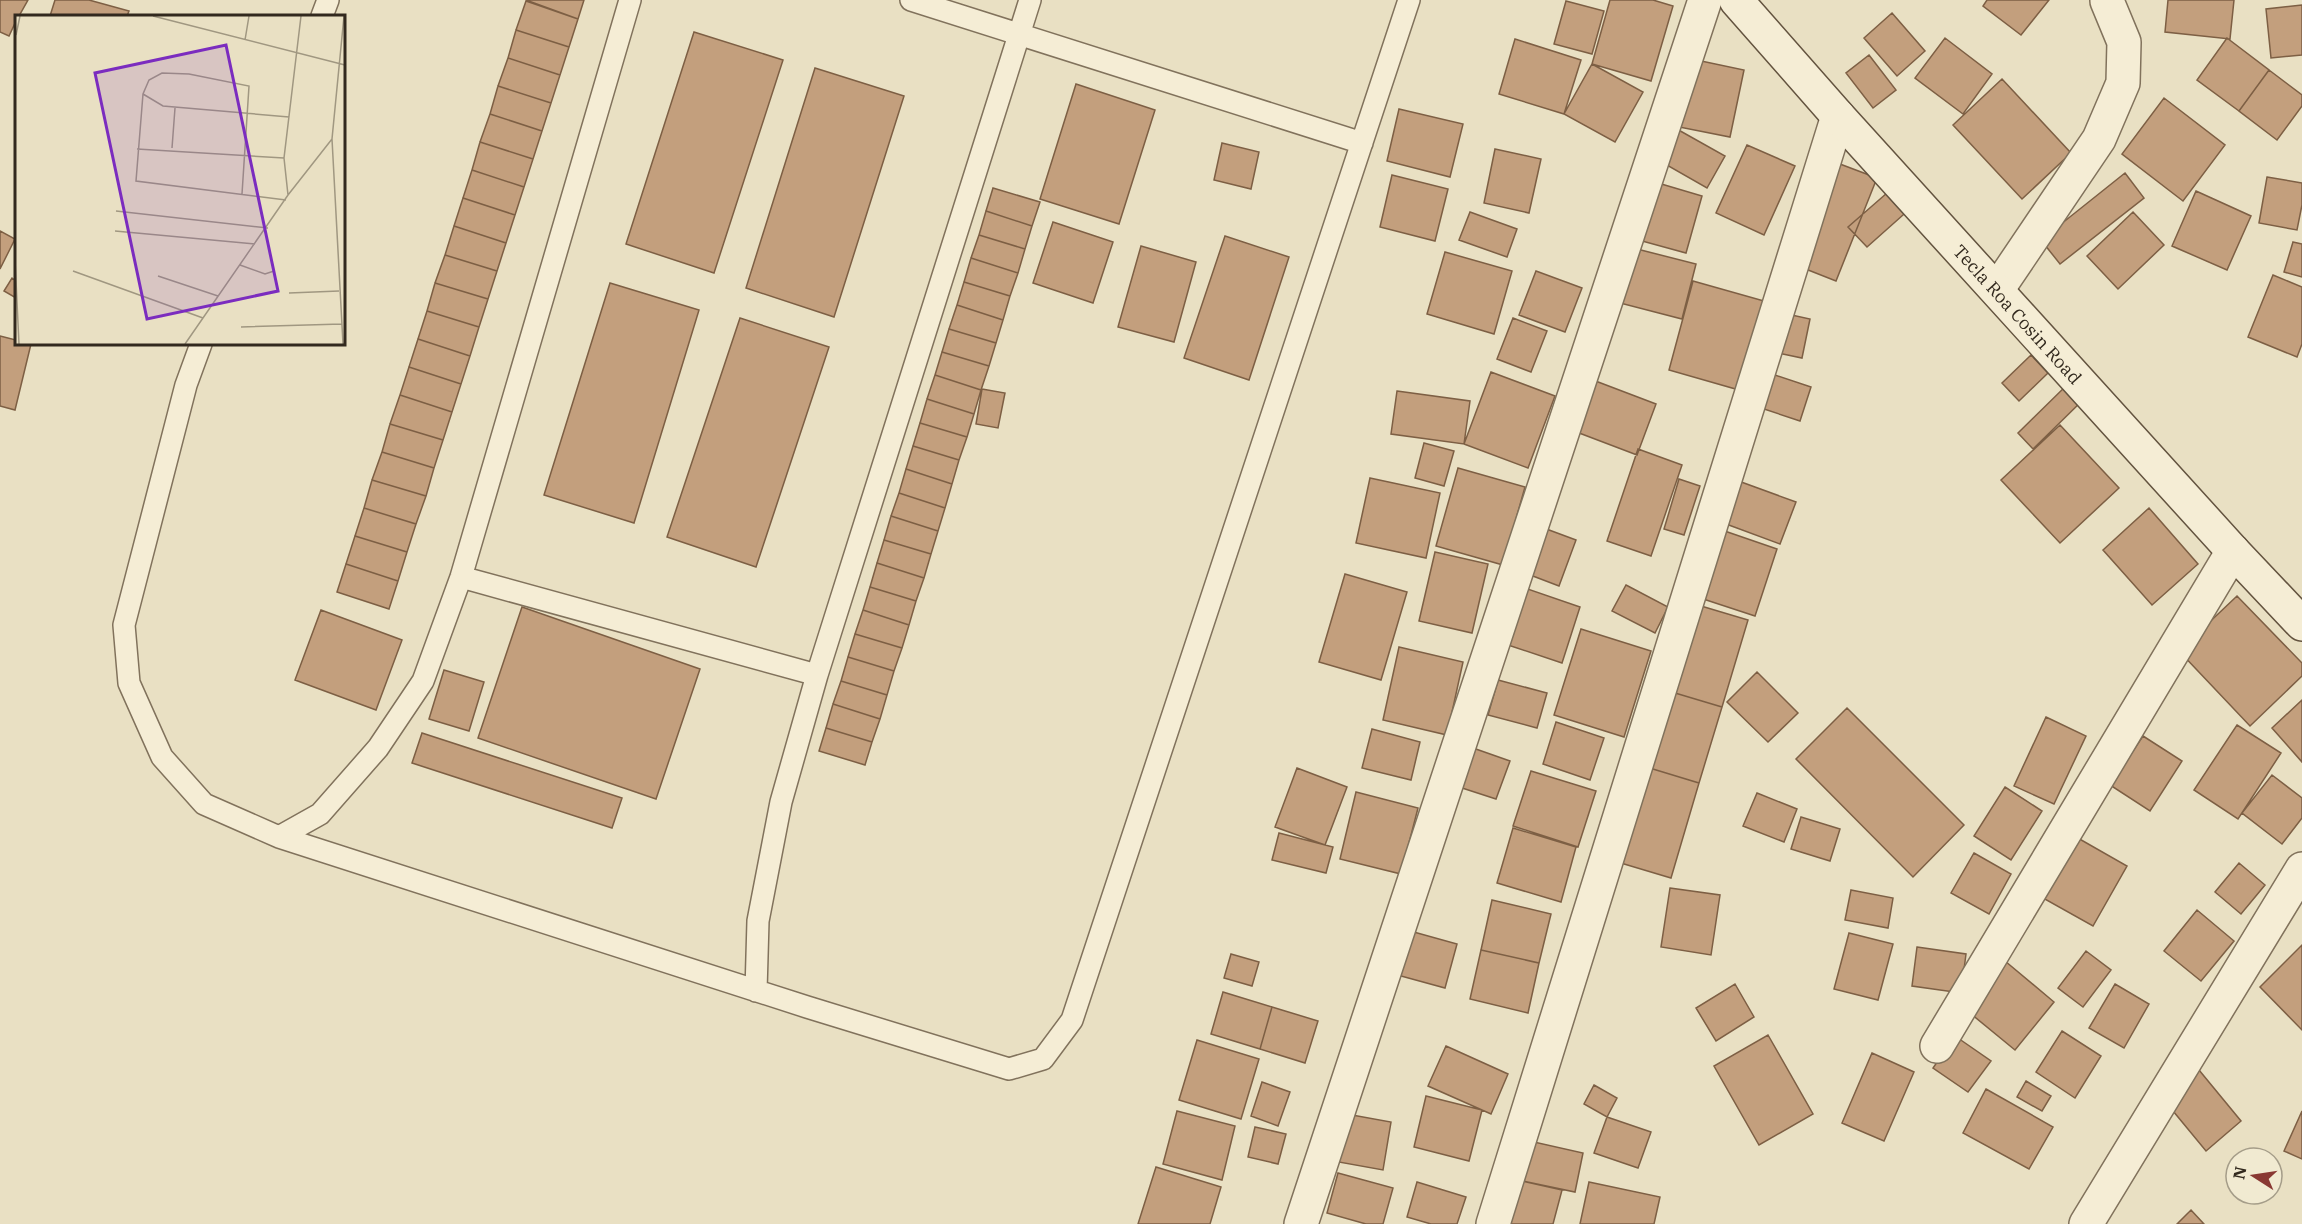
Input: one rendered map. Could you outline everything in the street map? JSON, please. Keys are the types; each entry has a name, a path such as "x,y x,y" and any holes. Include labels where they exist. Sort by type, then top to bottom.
{"street":[{"path":"1301,1224 1705,0"},
{"name":"Tecla Roa Cosin Road","path":"1736,0 1838,116 2302,624"},
{"path":"1997,290 2099,139 2123,83 2124,42 2108,2"},
{"path":"1493,1224 1838,116"},
{"path":"1937,1046 2233,550"},
{"path":"2086,1224 2302,869"}],"lane":[{"path":"322,15 328,0"},
{"path":"279,837 320,814 378,748 423,681 461,577 630,0"},
{"path":"911,0 1362,143"},
{"path":"756,991 758,921 781,802 817,675 1030,0"},
{"path":"201,345 186,385 124,625 129,683 162,757 204,804 279,837 756,991 1009,1069 1043,1059 1072,1020 1409,0"},
{"path":"461,577 817,675"}],"building":[{"path":"0,0 28,0 20,15 15,15 15,23 9,36 0,32"},
{"path":"55,0 89,0 129,11 127,15 50,15"},
{"path":"526,0 584,0 578,19"},
{"path":"1610,0 1653,0 1673,6 1651,81 1592,64"},
{"path":"1987,0 2049,0 2021,35 1983,6"},
{"path":"2168,0 2234,0 2230,39 2165,32"},
{"path":"526,1 578,19 569,47 516,30"},
{"path":"1566,1 1604,11 1592,54 1554,44"},
{"path":"2302,5 2302,55 2271,58 2266,9"},
{"path":"1892,13 1925,51 1897,76 1864,38"},
{"path":"516,30 569,47 560,75 508,58"},
{"path":"694,32 783,60 714,273 626,244"},
{"path":"1945,38 1992,74 1963,114 1915,78"},
{"path":"2227,38 2269,70 2239,111 2197,80"},
{"path":"1515,39 1581,60 1564,114 1499,94"},
{"path":"1869,55 1896,90 1873,108 1846,73"},
{"path":"508,58 560,75 551,103 498,86"},
{"path":"1687,58 1744,70 1730,137 1674,126"},
{"path":"1592,64 1643,92 1615,142 1564,114"},
{"path":"815,68 904,96 834,317 746,288"},
{"path":"2269,70 2302,95 2302,106 2277,140 2239,111"},
{"path":"2002,79 2071,153 2022,199 1953,125"},
{"path":"1076,84 1155,110 1119,224 1040,199"},
{"path":"498,86 551,103 542,131 490,114"},
{"path":"2164,98 2225,145 2183,201 2122,154"},
{"path":"1399,109 1463,124 1450,177 1387,161"},
{"path":"490,114 542,131 533,159 480,142"},
{"path":"1675,128 1725,156 1707,188 1658,160"},
{"path":"480,142 533,159 524,187 472,170"},
{"path":"1222,143 1259,152 1251,189 1214,180"},
{"path":"1747,145 1795,166 1764,235 1716,213"},
{"path":"1495,149 1541,159 1529,213 1484,203"},
{"path":"1832,161 1877,178 1836,281 1793,264"},
{"path":"472,170 524,187 515,215 463,198"},
{"path":"2125,173 2144,198 2060,264 2041,240"},
{"path":"1392,175 1448,189 1435,241 1380,227"},
{"path":"2267,177 2302,183 2302,205 2297,230 2259,223"},
{"path":"1658,183 1702,196 1686,253 1642,241"},
{"path":"1895,186 1912,207 1867,247 1848,227"},
{"path":"993,188 1040,202 1032,226 986,211"},
{"path":"2196,191 2251,216 2227,270 2172,246"},
{"path":"463,198 515,215 506,243 454,226"},
{"path":"986,211 1032,226 1025,249 979,235"},
{"path":"1470,212 1517,229 1507,257 1459,240"},
{"path":"2133,212 2164,245 2118,289 2087,256"},
{"path":"1053,222 1113,242 1093,303 1033,283"},
{"path":"454,226 506,243 497,271 445,255"},
{"path":"0,231 15,239 0,269"},
{"path":"979,235 1025,249 1018,273 971,258"},
{"path":"1225,236 1289,257 1249,380 1184,358"},
{"path":"2293,242 2302,244 2302,277 2284,272"},
{"path":"1141,246 1196,262 1174,342 1118,327"},
{"path":"1633,248 1696,264 1682,319 1620,303"},
{"path":"1445,252 1512,271 1494,334 1427,314"},
{"path":"445,255 497,271 488,299 435,283"},
{"path":"971,258 1018,273 1010,296 964,282"},
{"path":"1536,271 1582,288 1565,332 1519,315"},
{"path":"2273,275 2302,287 2302,344 2297,357 2248,337"},
{"path":"12,278 15,280 15,297 4,291"},
{"path":"1693,281 1764,301 1739,390 1669,370"},
{"path":"964,282 1010,296 1003,320 957,305"},
{"path":"435,283 488,299 479,327 427,311"},
{"path":"610,283 699,310 634,523 544,495"},
{"path":"957,305 1003,320 996,343 949,329"},
{"path":"427,311 479,327 470,356 418,339"},
{"path":"1778,312 1810,319 1802,358 1769,351"},
{"path":"740,318 829,347 756,567 667,537"},
{"path":"1513,318 1547,331 1531,372 1497,359"},
{"path":"949,329 996,343 989,366 942,352"},
{"path":"0,336 15,340 15,345 31,345 15,410 0,406"},
{"path":"418,339 470,356 461,384 409,367"},
{"path":"942,352 989,366 981,390 935,375"},
{"path":"2031,355 2048,373 2019,401 2002,383"},
{"path":"409,367 461,384 452,412 400,395"},
{"path":"1491,372 1555,396 1528,468 1464,444"},
{"path":"1766,372 1811,387 1800,421 1755,406"},
{"path":"935,375 981,390 974,414 927,399"},
{"path":"1585,377 1656,404 1637,455 1566,428"},
{"path":"2072,380 2087,396 2033,449 2018,433"},
{"path":"982,389 1005,393 998,428 976,424"},
{"path":"1397,391 1470,401 1464,444 1391,434"},
{"path":"400,395 452,412 443,440 390,424"},
{"path":"927,399 974,414 967,437 920,423"},
{"path":"920,423 967,437 959,460 913,446"},
{"path":"390,424 443,440 434,468 382,452"},
{"path":"2060,425 2119,488 2060,543 2001,480"},
{"path":"1424,443 1454,451 1444,486 1415,478"},
{"path":"913,446 959,460 952,484 906,469"},
{"path":"1638,449 1682,465 1651,556 1607,541"},
{"path":"382,452 434,468 426,496 372,480"},
{"path":"1458,468 1525,487 1503,565 1436,546"},
{"path":"906,469 952,484 945,508 899,493"},
{"path":"1370,478 1440,493 1426,558 1356,543"},
{"path":"1679,479 1700,486 1684,535 1664,529"},
{"path":"1733,479 1796,502 1780,544 1718,521"},
{"path":"372,480 426,496 416,524 364,508"},
{"path":"899,493 945,508 938,531 891,516"},
{"path":"364,508 416,524 407,552 355,536"},
{"path":"2149,508 2198,564 2152,605 2103,550"},
{"path":"891,516 938,531 931,554 884,540"},
{"path":"1541,527 1576,540 1559,586 1525,573"},
{"path":"1713,527 1777,549 1755,616 1691,595"},
{"path":"355,536 407,552 398,581 346,564"},
{"path":"884,540 931,554 924,578 877,563"},
{"path":"1435,552 1488,564 1472,633 1419,621"},
{"path":"877,563 924,578 916,601 870,587"},
{"path":"346,564 398,581 389,609 337,592"},
{"path":"1345,574 1407,592 1381,680 1319,662"},
{"path":"1626,585 1668,607 1655,633 1612,611"},
{"path":"870,587 916,601 909,625 863,610"},
{"path":"1522,587 1580,607 1562,663 1502,643"},
{"path":"2237,596 2302,663 2302,676 2250,726 2179,651"},
{"path":"1691,603 1748,620 1722,707 1665,690"},
{"path":"522,607 700,669 656,799 478,738"},
{"path":"321,610 402,640 376,710 295,680"},
{"path":"863,610 909,625 902,648 855,634"},
{"path":"1581,629 1651,651 1624,737 1554,715"},
{"path":"855,634 902,648 894,671 848,657"},
{"path":"1399,647 1463,662 1447,735 1383,720"},
{"path":"848,657 894,671 887,695 841,681"},
{"path":"444,670 484,682 469,731 429,719"},
{"path":"1757,672 1798,713 1768,742 1727,702"},
{"path":"1498,680 1547,693 1537,728 1488,715"},
{"path":"841,681 887,695 880,719 833,704"},
{"path":"1665,690 1722,707 1699,783 1643,766"},
{"path":"2302,700 2302,762 2272,728"},
{"path":"833,704 880,719 872,742 826,728"},
{"path":"1847,708 1964,825 1913,877 1796,759"},
{"path":"2046,717 2086,736 2054,804 2014,786"},
{"path":"1556,722 1604,738 1590,780 1543,764"},
{"path":"2237,725 2281,753 2238,819 2194,790"},
{"path":"826,728 872,742 865,765 819,751"},
{"path":"1372,729 1420,742 1411,780 1362,768"},
{"path":"422,733 622,798 612,828 412,763"},
{"path":"2143,736 2182,761 2150,811 2110,785"},
{"path":"1473,748 1510,761 1496,799 1459,787"},
{"path":"1643,766 1699,783 1671,878 1614,861"},
{"path":"1297,768 1347,787 1325,845 1275,827"},
{"path":"1531,771 1596,791 1578,847 1513,826"},
{"path":"2272,775 2302,798 2302,818 2282,844 2242,813"},
{"path":"2005,787 2042,811 2011,860 1974,836"},
{"path":"1356,792 1418,808 1401,874 1340,859"},
{"path":"1757,793 1797,809 1784,842 1743,826"},
{"path":"1801,817 1840,829 1830,861 1791,849"},
{"path":"1513,828 1576,847 1561,902 1497,883"},
{"path":"1279,833 1333,847 1326,873 1272,860"},
{"path":"2069,833 2127,866 2093,926 2034,893"},
{"path":"1974,853 2011,874 1989,914 1951,893"},
{"path":"2239,863 2265,885 2241,914 2215,892"},
{"path":"1670,888 1720,895 1711,955 1661,947"},
{"path":"1851,890 1893,898 1888,928 1845,920"},
{"path":"1492,900 1551,914 1539,963 1481,950"},
{"path":"2197,910 2234,941 2201,981 2164,951"},
{"path":"1403,929 1457,944 1445,988 1390,973"},
{"path":"1849,933 1893,944 1878,1000 1834,989"},
{"path":"2302,945 2302,1030 2260,987"},
{"path":"1917,947 1966,954 1961,993 1912,986"},
{"path":"1481,950 1539,963 1528,1013 1470,999"},
{"path":"2086,951 2111,970 2083,1007 2058,988"},
{"path":"1231,954 1259,962 1252,986 1224,978"},
{"path":"2005,961 2054,1002 2015,1050 1965,1009"},
{"path":"1735,984 1754,1017 1716,1041 1696,1008"},
{"path":"2115,984 2149,1004 2124,1048 2089,1028"},
{"path":"1223,992 1272,1007 1260,1049 1211,1034"},
{"path":"1272,1007 1318,1021 1305,1063 1260,1049"},
{"path":"2062,1031 2101,1056 2075,1098 2036,1072"},
{"path":"1768,1035 1813,1114 1759,1145 1714,1066"},
{"path":"1955,1036 1991,1061 1968,1092 1933,1068"},
{"path":"1197,1040 1259,1059 1241,1119 1179,1100"},
{"path":"1446,1046 1508,1074 1491,1114 1428,1086"},
{"path":"1872,1053 1914,1072 1884,1141 1842,1123"},
{"path":"2199,1070 2241,1121 2206,1151 2164,1100"},
{"path":"2026,1081 2051,1096 2042,1111 2017,1097"},
{"path":"1262,1082 1290,1092 1278,1126 1251,1116"},
{"path":"1594,1085 1617,1098 1607,1117 1584,1104"},
{"path":"1986,1089 2053,1127 2029,1169 1963,1133"},
{"path":"1426,1096 1482,1110 1469,1161 1414,1147"},
{"path":"1177,1111 1235,1126 1222,1180 1163,1164"},
{"path":"2302,1111 2302,1159 2284,1151"},
{"path":"1341,1113 1391,1122 1383,1170 1333,1161"},
{"path":"1607,1117 1651,1132 1638,1168 1594,1153"},
{"path":"1255,1127 1286,1134 1278,1164 1248,1157"},
{"path":"1521,1139 1583,1153 1575,1192 1518,1180"},
{"path":"1156,1167 1221,1187 1210,1224 1138,1224"},
{"path":"1338,1173 1393,1188 1383,1224 1366,1224 1327,1213"},
{"path":"1518,1180 1562,1190 1553,1224 1503,1222"},
{"path":"1417,1182 1466,1197 1457,1224 1431,1224 1407,1217"},
{"path":"1589,1182 1660,1197 1654,1224 1580,1224"},
{"path":"2191,1210 2204,1224 2177,1224"}]}
